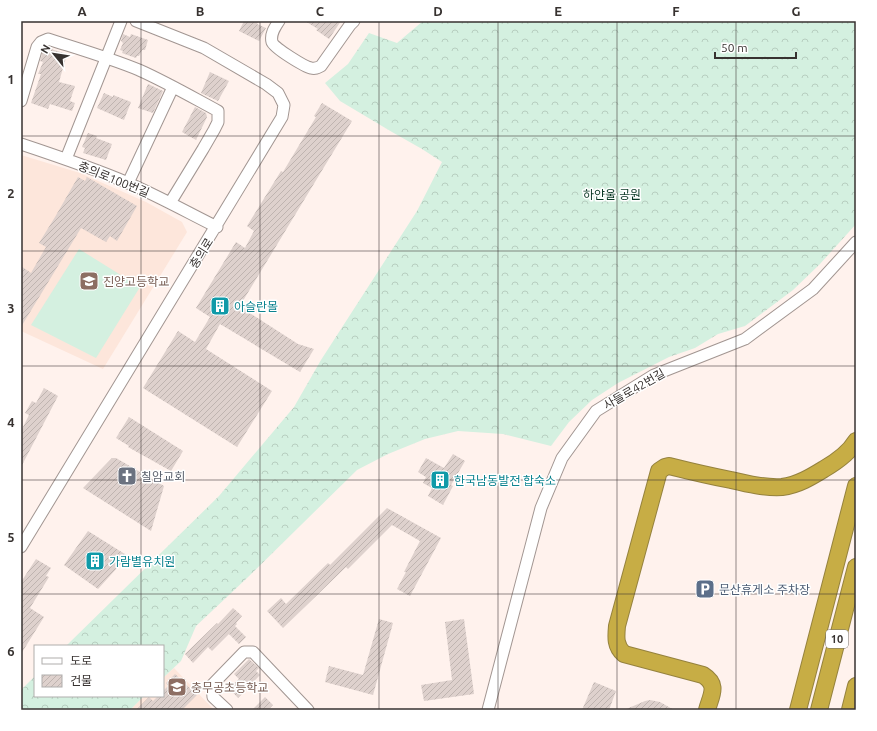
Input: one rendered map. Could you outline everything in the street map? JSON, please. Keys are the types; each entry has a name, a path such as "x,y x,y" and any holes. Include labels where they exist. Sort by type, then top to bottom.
{"highway":[{"path":"707,710 713,688 709,679 703,675 624,654 619,650 617,645 617,626 657,474 659,471 668,466 764,487 783,487 798,483 827,467 841,457 856,441"},
{"path":"798,710 856,486"},
{"name":"10","path":"819,710 856,567"},
{"path":"850,710 856,686"}],"street":[{"name":"충의로100번길","path":"121,21 66,159 128,183 217,227"},
{"name":"충의로","path":"21,547 99,417 217,227 282,117 284,105 278,93 266,84 204,48 136,21"},
{"path":"279,21 271,35 273,45 310,68 321,66 354,21"},
{"path":"21,100 37,47 41,42 48,39 138,70 218,111 218,122 170,203"},
{"path":"128,183 173,87"},
{"path":"21,144 66,159"},
{"name":"사들로42번길","path":"488,710 540,508 562,458 596,411 654,375 745,339 813,288 856,242"},
{"path":"227,710 213,697 212,685 244,652 253,652 308,710"}],"shaded area":[{"name":"진양고등학교","path":"21,155 80,173 146,202 182,222 187,232 103,369 21,331"},
{"name":"충무공초등학교","path":"174,668 214,710 130,710 143,697 164,697 164,677"}],"green space":[{"name":"하얀울 공원","path":"423,21 856,21 856,224 819,265 793,290 745,326 718,334 695,348 669,357 618,383 592,400 569,422 551,446 503,434 458,431 425,439 388,454 357,470 196,626 181,661 164,677 164,645 67,645 219,496 294,407 321,360 417,211 442,162 340,101 325,83 348,64 369,33 397,43"},
{"path":"79,249 140,287 96,358 31,325"},
{"path":"34,677 34,697 143,697 130,710 21,710 21,690"}],"building":[{"path":"244,21 259,21 257,24 266,28 259,41 239,31"},
{"path":"305,21 341,21 329,39 316,30 318,29"},
{"path":"123,34 130,37 131,34 148,40 145,50 142,50 136,58 122,53 123,51 120,50 123,43 121,41"},
{"path":"48,48 67,54 59,82 75,86 70,101 75,103 72,111 50,104 48,109 31,103 41,74 38,74 43,62 40,61 43,51"},
{"path":"210,72 229,81 218,101 201,93"},
{"path":"148,84 163,91 153,113 138,108"},
{"path":"104,93 131,102 124,120 97,108"},
{"path":"322,103 352,121 241,304 248,312 298,344 314,349 300,372 220,324 206,349 272,391 237,447 143,388 178,331 195,342 210,317 196,308 236,242 245,248 254,231 247,226 281,171 283,172 316,117 314,116"},
{"path":"195,107 206,113 207,117 196,140 182,132"},
{"path":"88,133 97,136 96,138 112,144 106,160 83,153 85,148 82,147"},
{"path":"78,177 85,181 87,177 137,206 117,241 110,236 106,242 81,228 21,327 21,266 31,273 46,247 39,243"},
{"path":"44,388 58,396 21,467 21,431 29,415 25,413 32,401 36,403"},
{"path":"129,417 183,451 171,471 128,447 129,446 116,438"},
{"name":"한국남동발전 합숙소","path":"453,454 465,461 451,485 453,486 443,505 428,496 432,488 423,483 426,477 418,472 426,458 444,468"},
{"path":"112,458 116,458 164,486 151,531 83,488"},
{"path":"387,508 441,538 410,596 397,589 420,541 392,525 348,569 346,567 283,628 267,611 281,598 286,604 328,563 330,565"},
{"name":"가람별유치원","path":"88,531 128,556 98,589 64,565"},
{"path":"36,559 51,568 46,576 49,577 30,608 44,617 21,654 21,582"},
{"path":"233,608 242,616 235,626 246,637 239,644 229,634 212,651 208,647 193,663 185,654"},
{"path":"379,619 393,623 373,695 325,682 329,666 363,675"},
{"path":"464,619 474,694 424,701 421,685 452,680 445,622"},
{"path":"249,659 259,668 256,671 260,675 238,698 229,688 239,679 234,674"},
{"name":"충무공초등학교","path":"175,674 197,695 182,710 136,710 149,697 153,701 157,697 164,697 164,690 168,686 166,683"},
{"path":"594,682 616,691 609,710 582,710"},
{"path":"265,697 273,705 268,710 252,710"},
{"path":"650,700 660,702 674,710 624,710 645,701"}],"place":[{"name":"진양고등학교","path":"89,281"},
{"name":"아슬란몰","path":"220,306"},
{"name":"칠암교회","path":"127,476"},
{"name":"한국남동발전 합숙소","path":"440,480"},
{"name":"가람별유치원","path":"95,561"},
{"name":"문산휴게소 주차장","path":"705,589"},
{"name":"충무공초등학교","path":"177,687"}]}
